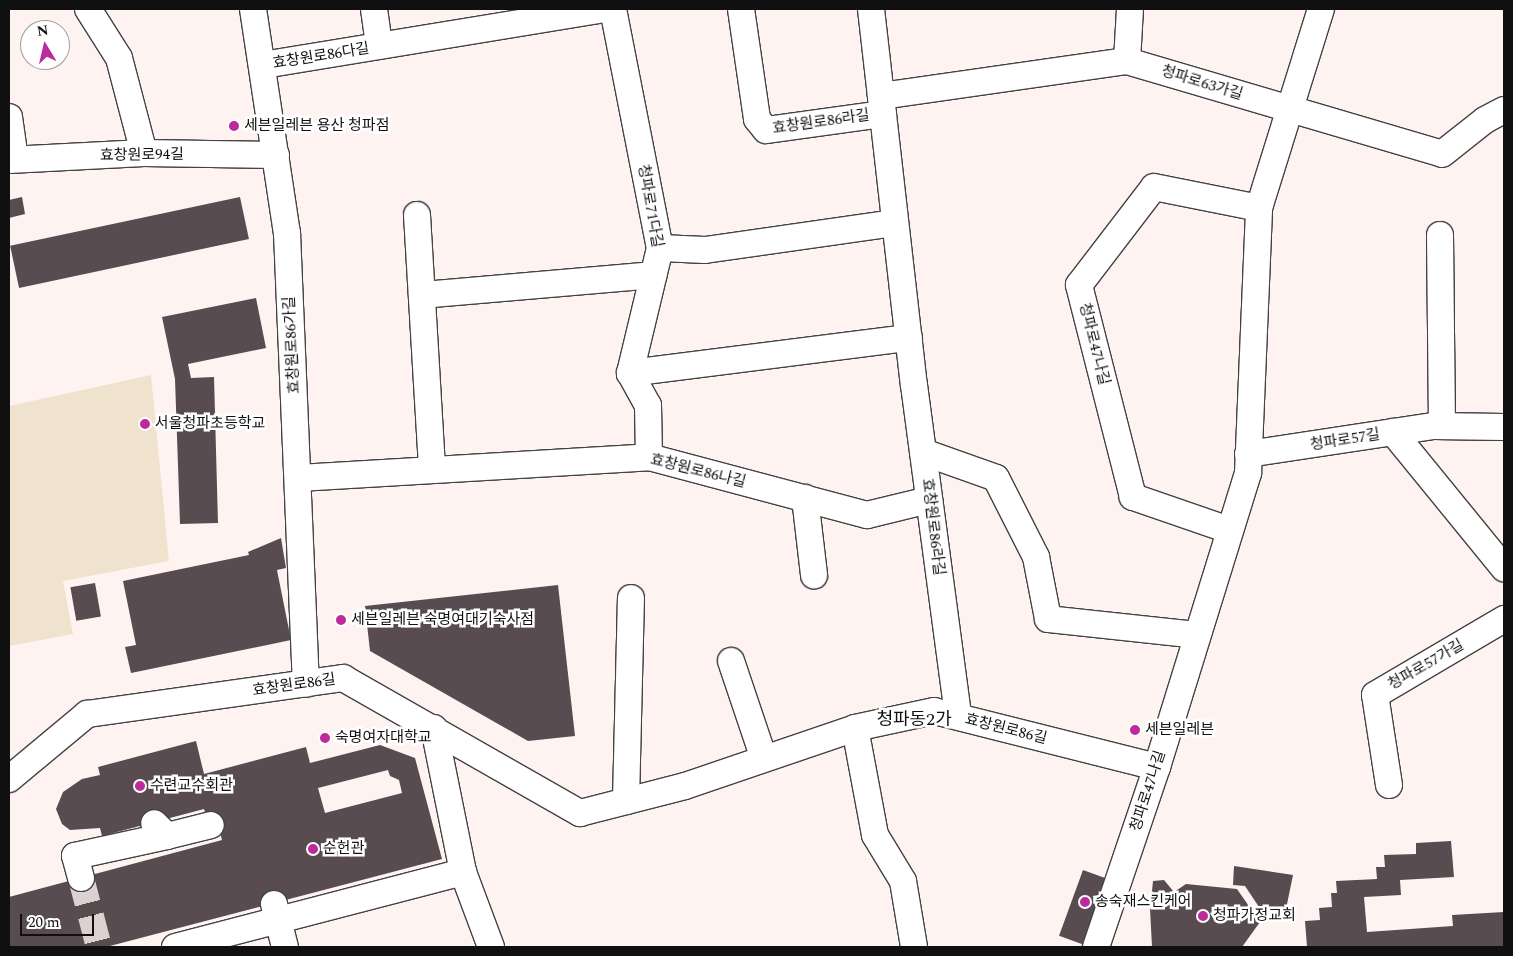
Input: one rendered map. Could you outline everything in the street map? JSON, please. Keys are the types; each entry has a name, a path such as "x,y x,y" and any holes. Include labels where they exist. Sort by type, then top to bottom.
{"street":[{"path":"88,9 119,58 144,153"},
{"name":"효창원로86가길","path":"253,9 287,233 299,478 306,684"},
{"name":"효창원로86다길","path":"374,9 379,46"},
{"name":"효창원로86다길","path":"263,65 379,46 492,18 604,9"},
{"name":"청파로71다길","path":"612,9 660,248 630,373"},
{"name":"효창원로86라길","path":"740,9 757,119 766,130 882,105"},
{"name":"효창원로86라길","path":"871,9 923,452 958,716"},
{"path":"1127,61 1130,9"},
{"name":"청파로47나길","path":"1096,947 1157,767 1248,473 1259,208 1321,9"},
{"name":"청파로63가길","path":"882,105 1127,61 1442,154 1485,120 1504,110"},
{"path":"9,117 12,159"},
{"name":"효창원로94길","path":"12,159 144,153 276,155"},
{"name":"청파로47나길","path":"1229,530 1133,496 1080,285 1154,187 1259,208"},
{"path":"417,215 432,470"},
{"path":"660,248 705,250 896,224"},
{"path":"1440,235 1442,426"},
{"path":"422,295 653,275"},
{"path":"649,457 648,405 630,373 909,338"},
{"name":"청파로57길","path":"1248,454 1442,426 1504,427"},
{"path":"1393,432 1504,568"},
{"path":"923,452 996,478 1036,557 1048,618 1197,634"},
{"name":"효창원로86나길","path":"299,478 649,457 866,515 929,500"},
{"path":"805,498 814,574"},
{"path":"626,801 631,598"},
{"name":"청파로57가길","path":"1389,785 1375,695 1504,619"},
{"path":"732,661 764,759"},
{"name":"효창원로86길","path":"9,779 87,714 343,678 434,728 580,813 685,786 855,728 934,711 1157,767"},
{"path":"434,728 463,872 491,947"},
{"path":"855,728 875,835 903,882 914,947"},
{"path":"81,878 75,856 160,829 211,825"},
{"path":"175,947 276,912 463,872"},
{"path":"276,912 285,947"}],"shaded area":[{"path":"151,375 169,561 63,581 73,634 9,646 9,406"}],"building":[{"path":"22,197 25,214 9,218 9,200"},
{"path":"240,197 249,239 19,288 10,246"},
{"path":"256,298 266,348 188,364 191,378 214,377 218,523 180,524 175,379 162,317"},
{"path":"281,538 286,568 277,570 291,640 131,673 125,647 136,645 123,581 249,555 248,552"},
{"path":"95,583 101,616 76,621 70,587"},
{"path":"558,585 575,736 528,741 370,651 365,606"},
{"name":"순헌관","path":"196,741 204,774 306,747 310,763 380,745 415,758 442,859 106,947 9,947 9,897 222,840 215,814 206,816 204,809 102,836 100,828 70,830 62,824 56,809 63,792 82,779 100,775 98,767","holes":["388,770 390,776 399,780 402,793 325,813 318,788"]},
{"path":"1451,841 1454,877 1400,880 1401,895 1364,897 1367,932 1453,926 1452,915 1504,912 1504,947 1307,947 1305,921 1320,920 1319,908 1332,907 1331,893 1337,893 1336,881 1377,879 1376,867 1385,867 1384,855 1416,854 1416,843"},
{"path":"1234,866 1293,875 1285,914 1261,910 1245,886 1233,885"},
{"path":"1083,870 1111,880 1087,946 1059,936"},
{"name":"청파가정교회","path":"1164,880 1174,892 1186,884 1237,889 1260,922 1242,947 1152,947 1150,909 1161,902 1152,891 1153,881"}],"tunnel":[{"path":"81,878 99,947"}],"place":[{"name":"세븐일레븐 용산 청파점","path":"234,126"},
{"name":"서울청파초등학교","path":"145,424"},
{"name":"세븐일레븐 숙명여대기숙사점","path":"341,620"},
{"name":"세븐일레븐","path":"1135,730"},
{"name":"숙명여자대학교","path":"325,738"},
{"name":"수련교수회관","path":"140,786"},
{"name":"순헌관","path":"313,849"},
{"name":"송숙재스킨케어","path":"1085,902"},
{"name":"청파가정교회","path":"1203,916"}],"district":[{"name":"청파동2가","path":"914,720"}]}
